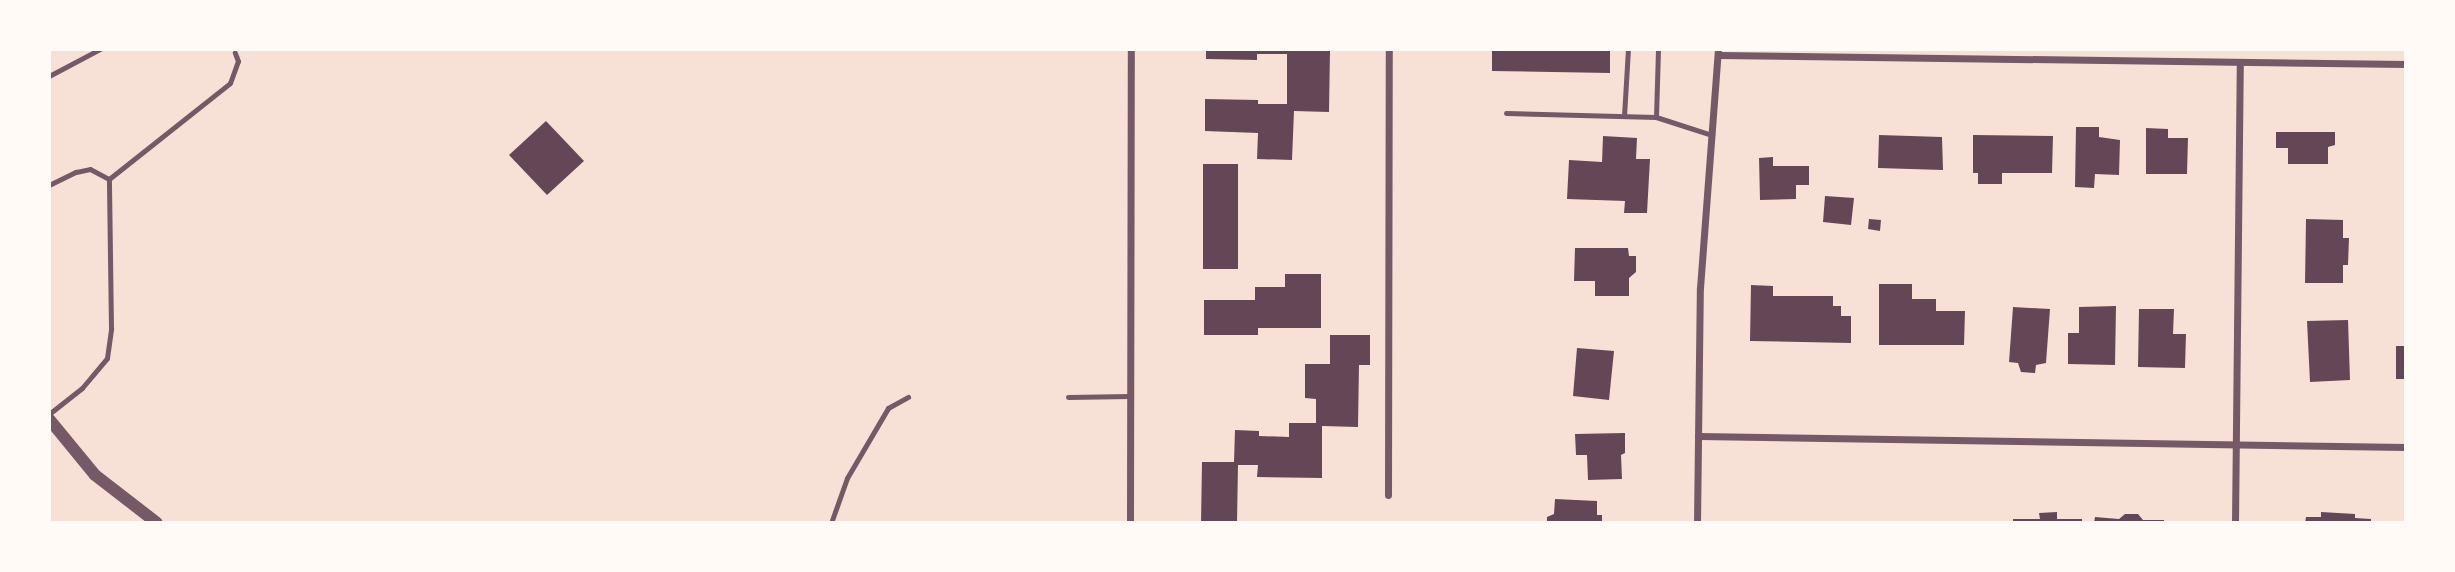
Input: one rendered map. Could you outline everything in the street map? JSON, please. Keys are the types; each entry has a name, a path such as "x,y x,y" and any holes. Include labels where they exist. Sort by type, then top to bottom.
{"street":[{"path":"1130,523 1131,49"},
{"path":"1388,495 1389,49"},
{"path":"1697,523 1700,288 1718,52 2406,64"},
{"path":"2235,523 2240,62"},
{"path":"49,417 95,475 157,523"},
{"path":"1698,436 2406,447"}],"lane":[{"path":"49,76 100,49"},
{"path":"1624,116 1628,49"},
{"path":"1656,117 1658,49"},
{"path":"109,180 230,83 238,61 235,53"},
{"path":"1506,113 1656,117 1712,135"},
{"path":"49,185 76,172 90,169 109,180"},
{"path":"49,417 82,388 107,358 111,328 109,180"},
{"path":"1068,397 1130,396"},
{"path":"831,523 847,478 888,408 908,397"}],"building":[{"path":"1206,49 1330,50 1329,112 1294,111 1292,160 1257,159 1258,133 1205,131 1205,99 1258,100 1258,104 1287,104 1287,54 1257,54 1257,60 1206,59"},
{"path":"1492,49 1610,49 1610,73 1492,71"},
{"path":"546,121 584,161 547,195 509,155"},
{"path":"2076,127 2099,127 2099,137 2120,140 2119,175 2095,174 2094,188 2075,187"},
{"path":"2146,128 2168,129 2168,138 2188,138 2187,174 2146,174"},
{"path":"2276,132 2335,132 2335,145 2328,147 2328,164 2288,164 2288,148 2276,148"},
{"path":"1879,135 1942,137 1943,170 1878,168"},
{"path":"1973,135 2053,136 2052,173 2002,173 2002,184 1978,184 1978,173 1973,173"},
{"path":"1603,136 1637,138 1636,159 1650,159 1647,213 1624,213 1625,201 1567,199 1569,160 1602,162"},
{"path":"1773,157 1773,166 1809,166 1809,185 1796,185 1796,199 1760,200 1759,158"},
{"path":"1203,164 1238,164 1238,269 1203,269"},
{"path":"1825,196 1854,198 1851,225 1823,222"},
{"path":"1869,219 1881,220 1880,231 1868,229"},
{"path":"2306,219 2343,220 2343,238 2349,238 2348,265 2343,265 2343,283 2305,283"},
{"path":"1575,248 1628,248 1629,256 1636,256 1636,272 1629,278 1629,296 1595,296 1595,281 1574,281"},
{"path":"1285,274 1321,274 1321,328 1258,328 1258,335 1204,335 1204,300 1255,300 1255,287 1285,287"},
{"path":"1879,284 1912,284 1912,299 1936,299 1936,311 1965,311 1964,345 1879,345"},
{"path":"1751,285 1773,286 1773,296 1833,296 1833,306 1841,306 1841,316 1851,316 1851,343 1750,341"},
{"path":"2116,306 2115,365 2068,364 2068,333 2079,333 2079,307"},
{"path":"2013,307 2050,309 2046,363 2036,365 2035,373 2021,372 2018,363 2009,362"},
{"path":"2139,309 2174,309 2173,334 2186,334 2185,368 2138,367"},
{"path":"2348,320 2350,380 2310,382 2307,321"},
{"path":"1330,335 1370,335 1370,365 1359,365 1358,427 1322,426 1322,478 1257,477 1258,465 1238,465 1237,523 1201,523 1202,462 1234,462 1235,430 1259,431 1259,436 1289,437 1289,423 1316,423 1316,399 1305,398 1305,364 1330,364"},
{"path":"2396,346 2406,346 2406,379 2396,379"},
{"path":"1577,348 1614,351 1609,400 1573,396"},
{"path":"1625,433 1625,453 1621,455 1622,479 1588,480 1587,455 1576,455 1575,434"},
{"path":"1555,499 1597,501 1597,515 1602,515 1602,523 1547,523 1547,517 1554,514"},
{"path":"2057,512 2057,519 2082,519 2082,523 2013,523 2013,519 2040,519 2039,513"},
{"path":"2321,512 2355,514 2355,518 2371,519 2371,523 2305,523 2306,517 2321,517"},
{"path":"2125,514 2138,514 2143,520 2164,520 2164,523 2094,523 2095,517 2119,519"}]}
